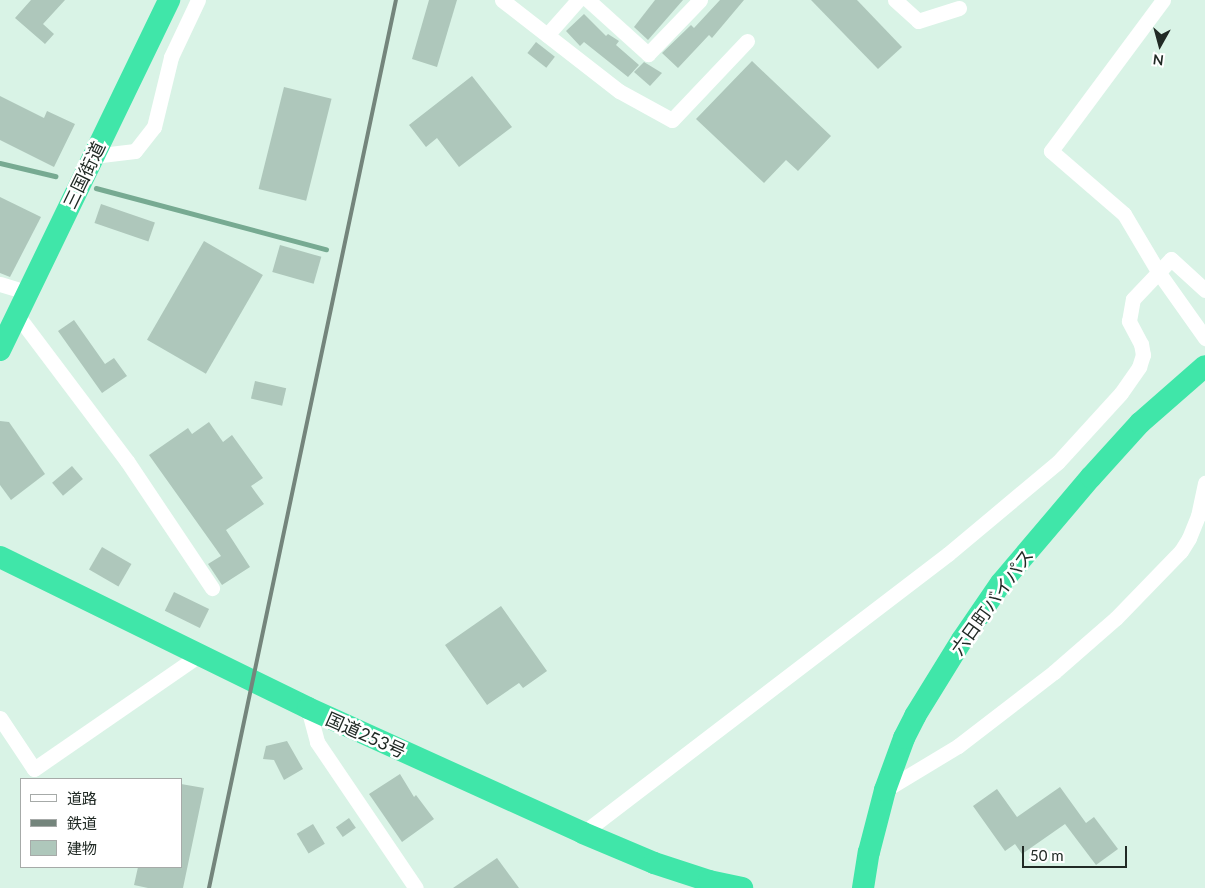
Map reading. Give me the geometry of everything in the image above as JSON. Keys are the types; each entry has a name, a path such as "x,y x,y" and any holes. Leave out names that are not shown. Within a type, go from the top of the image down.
{"highway":[{"name":"三国街道","path":"0,350 169,0"},
{"name":"六日町バイパス","path":"863,888 869,852 885,790 904,738 915,716 962,640 1001,583 1091,476 1140,422 1205,366"},
{"name":"国道253号","path":"0,557 308,708 583,833 654,863 742,888"}],"street":[{"path":"93,156 135,151 154,127 171,57 198,0"},
{"path":"502,0 619,92 672,120 747,42"},
{"path":"547,35 578,0"},
{"path":"588,0 648,54 700,0"},
{"path":"896,0 918,21 959,8"},
{"path":"1163,0 1052,151 1124,214 1159,273 1205,338"},
{"path":"583,833 948,554 1058,462 1121,393 1139,367 1143,355 1141,344 1129,321 1133,298 1171,259 1205,290"},
{"path":"0,284 27,292"},
{"path":"17,315 126,461 212,588"},
{"path":"885,790 958,746 1054,672 1116,618 1181,551 1189,538 1198,516 1205,483"},
{"path":"0,718 34,769 199,655"},
{"path":"308,708 317,742 416,888"}],"building":[{"path":"31,0 65,0 43,24 54,34 45,44 15,18"},
{"path":"429,0 457,0 437,67 412,59"},
{"path":"655,0 683,0 648,40 634,27"},
{"path":"720,0 744,0 712,38 709,35 678,68 662,53 691,25 694,28"},
{"path":"811,0 857,0 902,47 878,69"},
{"path":"584,14 606,36 608,34 619,41 616,45 639,65 628,77 584,42 580,46 566,31"},
{"path":"536,42 555,57 546,68 527,53"},
{"path":"752,61 831,136 798,171 786,160 764,183 696,119"},
{"path":"644,62 662,73 650,86 634,72"},
{"path":"472,76 512,127 459,167 437,138 426,147 409,125"},
{"path":"284,87 332,99 306,201 259,189"},
{"path":"0,96 44,118 47,111 75,124 54,167 0,140"},
{"path":"0,197 41,217 10,277 0,273"},
{"path":"101,204 155,223 148,241 94,223"},
{"path":"204,241 263,275 206,374 147,340"},
{"path":"280,245 321,257 314,284 272,272"},
{"path":"74,320 105,364 114,358 127,376 102,393 58,331"},
{"path":"255,381 286,388 282,406 251,399"},
{"path":"0,421 9,422 45,474 11,500 0,485"},
{"path":"209,422 223,442 232,435 263,478 251,486 264,504 226,530 250,567 222,585 208,564 221,556 149,455 188,428 192,434"},
{"path":"72,466 83,479 63,496 52,483"},
{"path":"102,547 131,564 118,587 89,570"},
{"path":"174,592 209,609 200,628 165,611"},
{"path":"501,606 547,671 523,688 519,683 487,705 445,645"},
{"path":"287,741 303,769 284,780 274,760 263,759 266,746"},
{"path":"400,774 414,797 416,795 434,819 402,842 369,794"},
{"path":"182,784 204,788 183,888 148,888 134,885 138,868 182,868"},
{"path":"1060,787 1086,823 1094,817 1118,849 1096,865 1065,824 1022,854 1015,844 1005,851 973,806 997,789 1017,817"},
{"path":"349,818 356,828 343,837 336,827"},
{"path":"313,824 325,844 309,854 297,834"},
{"path":"497,858 519,888 453,888"}],"waterway":[{"path":"0,163 55,176"},
{"path":"96,188 326,249"}],"railway":[{"path":"209,888 396,0"}]}
